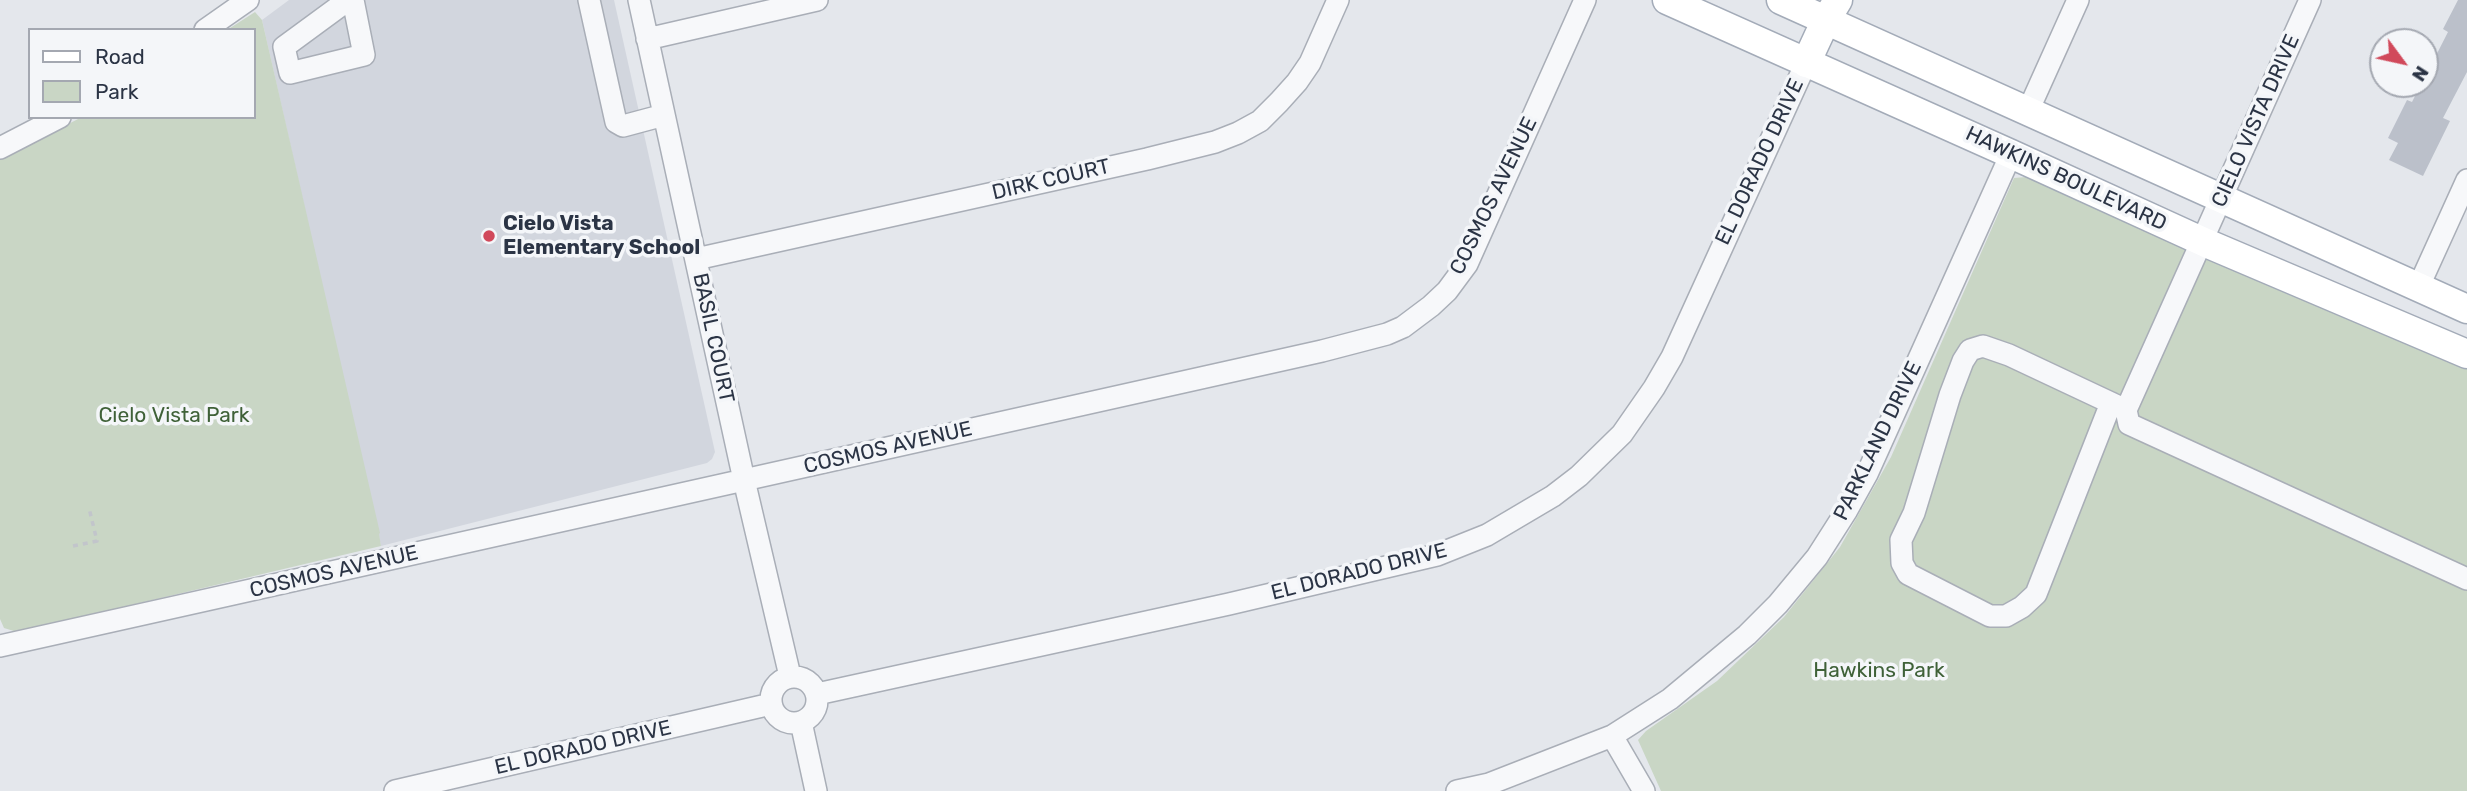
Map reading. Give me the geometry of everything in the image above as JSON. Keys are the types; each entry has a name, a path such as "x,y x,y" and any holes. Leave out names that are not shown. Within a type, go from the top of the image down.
{"main road":[{"name":"HAWKINS BOULEVARD","path":"1667,0 2201,241 2467,354"},
{"path":"1781,0 1831,7 2028,111 2467,309"},
{"name":"EL DORADO DRIVE","path":"1806,63 1831,7"}],"street":[{"path":"208,28 248,0"},
{"path":"589,0 616,122 623,126 664,115"},
{"name":"BASIL COURT","path":"639,0 744,480 790,676"},
{"path":"647,39 817,0"},
{"name":"DIRK COURT","path":"696,259 1147,159 1215,142 1238,133 1260,121 1297,82 1310,63 1338,0"},
{"name":"COSMOS AVENUE","path":"0,646 1322,351 1387,334 1403,327 1447,291 1467,264 1585,0"},
{"path":"2028,111 2078,0"},
{"name":"CIELO VISTA DRIVE","path":"2119,406 2009,355 1983,346 1970,350 1950,395 1914,513 1900,540 1902,563 1908,574 1990,615 2006,615 2022,607 2036,594 2119,406 2201,241 2310,0"},
{"name":"EL DORADO DRIVE","path":"817,694 1216,607 1437,555 1488,535 1553,496 1579,476 1622,434 1654,388 1672,357 1806,63"},
{"path":"0,149 56,119"},
{"name":"PARKLAND DRIVE","path":"1457,791 1489,784 1612,736 1670,699 1747,635 1785,596 1817,557 1867,474 2011,153"},
{"path":"2418,288 2467,180"},
{"path":"2119,406 2129,424 2141,431 2467,579"},
{"path":"790,676 807,680 814,686 817,694 815,712 801,722 782,720 771,704 775,686 790,676"},
{"name":"EL DORADO DRIVE","path":"395,791 771,704"},
{"path":"801,722 816,791"},
{"path":"1612,736 1644,791"}],"path":[{"path":"73,546 97,541 89,508"}],"shaded area":[{"name":"Cielo Vista Elementary School","path":"289,0 614,0 715,452 712,459 707,463 381,546 262,20"}],"green space":[{"name":"Cielo Vista Park","path":"255,12 262,20 381,546 17,632 4,628 0,619 0,159 78,119 256,119 256,28 230,28"},
{"name":"Hawkins Park","path":"2038,176 2467,369 2467,791 1661,791 1638,740 1646,731 1717,681 1784,617 1840,547 1891,457 2014,178"}],"building":[{"path":"2458,0 2467,0 2467,72 2443,118 2450,121 2423,176 2389,160 2398,143 2388,138 2407,100 2412,102 2414,98 2439,98 2439,50 2448,32 2443,29"}],"place":[{"name":"Cielo Vista Elementary School","path":"489,236"}]}
